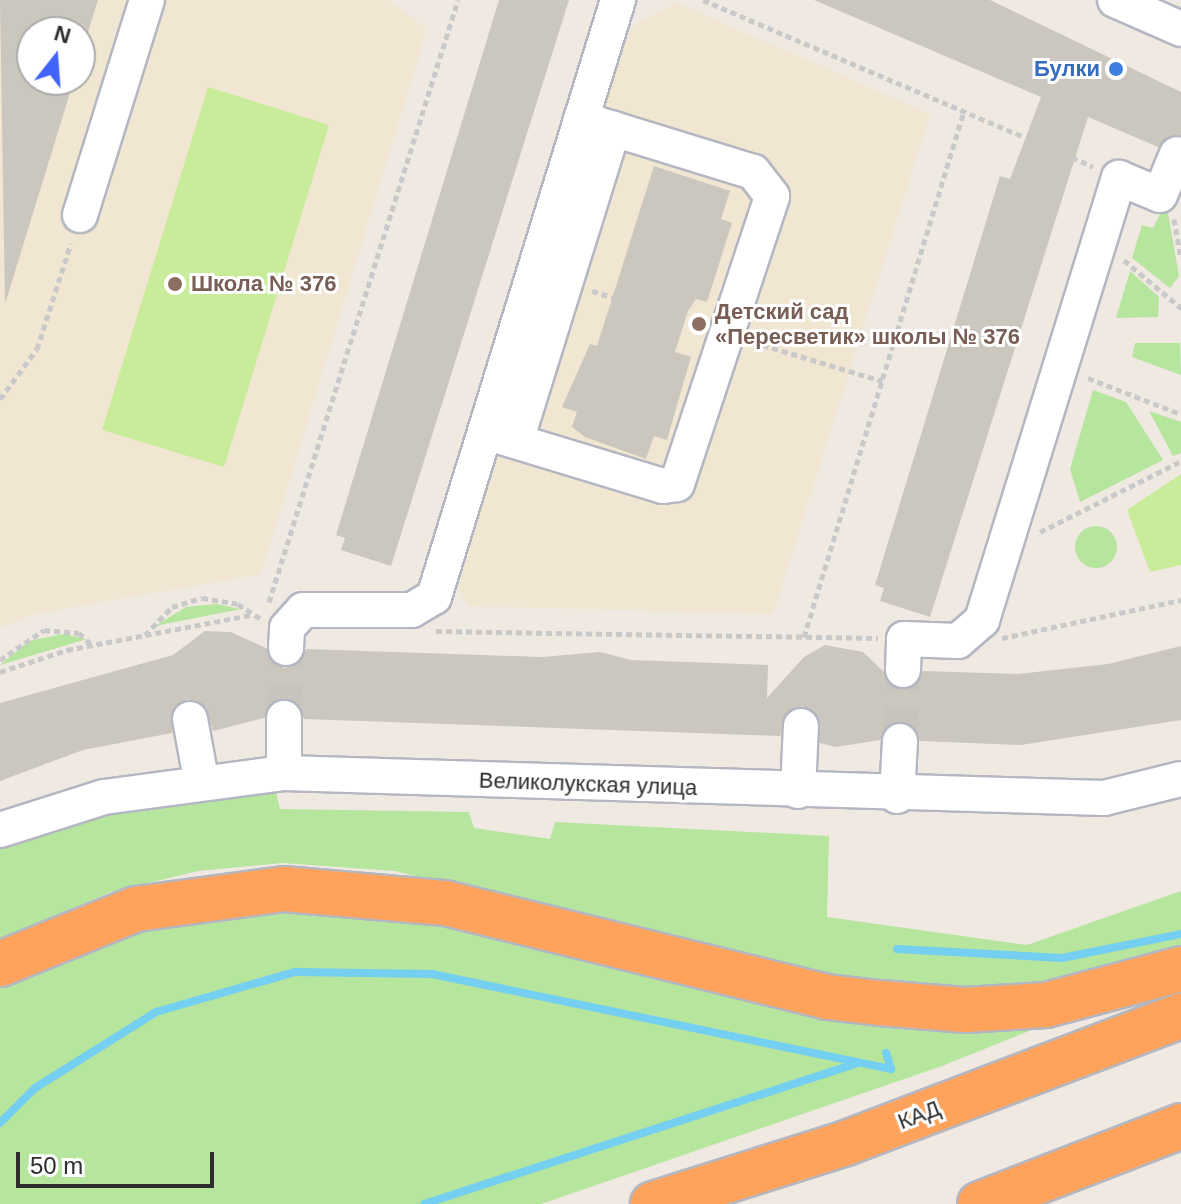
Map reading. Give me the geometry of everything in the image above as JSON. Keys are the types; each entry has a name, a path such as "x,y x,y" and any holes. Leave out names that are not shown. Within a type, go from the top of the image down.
{"highway":[{"path":"0,964 136,909 210,893 298,889 445,903 827,997 880,1003 965,1010 1046,1005 1181,969"},
{"name":"КАД","path":"653,1204 846,1143 1181,1016"},
{"path":"980,1204 1181,1126"}],"street":[{"path":"80,215 147,0"},
{"path":"286,648 287,628 303,610 412,610 429,603 500,436 597,124 618,0"},
{"path":"1115,0 1181,29"},
{"path":"500,436 663,486 677,484 772,196 766,181 597,124"},
{"path":"903,654 968,638 982,620 1119,178 1160,195 1177,154"},
{"path":"284,718 284,773"},
{"path":"190,719 201,779"},
{"path":"798,791 801,726"},
{"path":"897,796 900,741"},
{"name":"Великолукская улица","path":"0,830 104,797 201,779 284,773 897,796 1104,798 1181,779"}],"path":[{"path":"264,620 458,0"},
{"path":"703,0 1024,137"},
{"path":"804,637 964,111"},
{"path":"1173,214 1181,257"},
{"path":"0,399 37,349 80,215"},
{"path":"1100,240 1181,308"},
{"path":"729,334 882,381"},
{"path":"1060,370 1181,414"},
{"path":"1004,551 1181,461"},
{"path":"0,672 92,645 145,635 250,615 238,604 202,598 172,607 145,635"},
{"path":"968,638 1030,637 1181,600"},
{"path":"0,660 44,630 79,633 92,645"},
{"path":"428,631 804,637 903,654"}],"shaded area":[{"name":"Школа № 376","path":"0,0 388,0 427,29 261,574 34,614 0,628"},
{"name":"Детский сад «Пересветик» школы № 376","path":"677,3 930,114 773,614 468,606 457,586 622,31"}],"green space":[{"path":"208,87 329,125 224,467 102,430"},
{"path":"1166,202 1179,276 1170,288 1132,258 1142,225 1153,228"},
{"path":"1130,271 1159,297 1158,317 1116,318"},
{"path":"1135,343 1180,343 1181,375 1132,357"},
{"path":"1093,390 1126,402 1163,460 1080,502 1070,469"},
{"path":"1149,411 1181,422 1181,453 1173,456"},
{"path":"1181,474 1181,565 1150,572 1127,510"},
{"path":"1096,526 1111,532 1117,547 1111,562 1096,568 1081,562 1075,547 1081,532"},
{"path":"216,604 241,609 155,626 186,607"},
{"path":"63,634 87,639 0,665 29,641"},
{"path":"274,784 280,809 469,812 474,828 550,839 555,822 829,836 827,917 1027,945 1181,891 1181,962 1021,991 832,980 395,871 282,863 198,871 111,892 0,939 0,845 55,822"},
{"path":"277,898 1040,1021 1034,1029 942,1066 541,1204 0,1204 0,981 91,937"}],"building":[{"path":"0,0 98,0 93,16 16,16 16,96 69,96 5,304"},
{"path":"499,0 569,0 391,566 341,550 345,538 336,535"},
{"path":"814,0 990,0 1181,92 1181,135 1158,147 1088,117 930,617 880,601 884,588 875,585 1000,176 1010,179 1041,97"},
{"path":"654,166 730,191 721,219 732,223 707,302 696,299 688,311 675,352 691,357 667,440 654,436 646,459 585,437 572,427 577,412 562,407 590,344 597,346"},
{"path":"205,631 231,632 266,648 284,668 296,665 306,649 542,657 600,652 631,660 768,665 767,698 804,657 825,645 863,652 903,690 923,671 1018,674 1108,664 1181,646 1181,720 1021,745 920,741 900,721 880,740 836,747 820,743 819,718 803,706 785,715 780,736 304,719 295,701 283,698 264,718 213,731 206,707 187,699 172,712 172,733 83,750 0,781 0,703 173,655"}],"waterway":[{"path":"897,949 1062,958 1181,934"},
{"path":"0,1123 35,1088 156,1012 295,972 432,974 891,1069 886,1053"},
{"path":"424,1204 857,1063"}],"tunnel":[{"path":"284,718 286,648"},
{"path":"900,741 903,670"}],"place":[{"name":"Булки","path":"1116,69"},
{"name":"Школа № 376","path":"175,284"},
{"name":"Детский сад «Пересветик» школы № 376","path":"699,324"}]}
